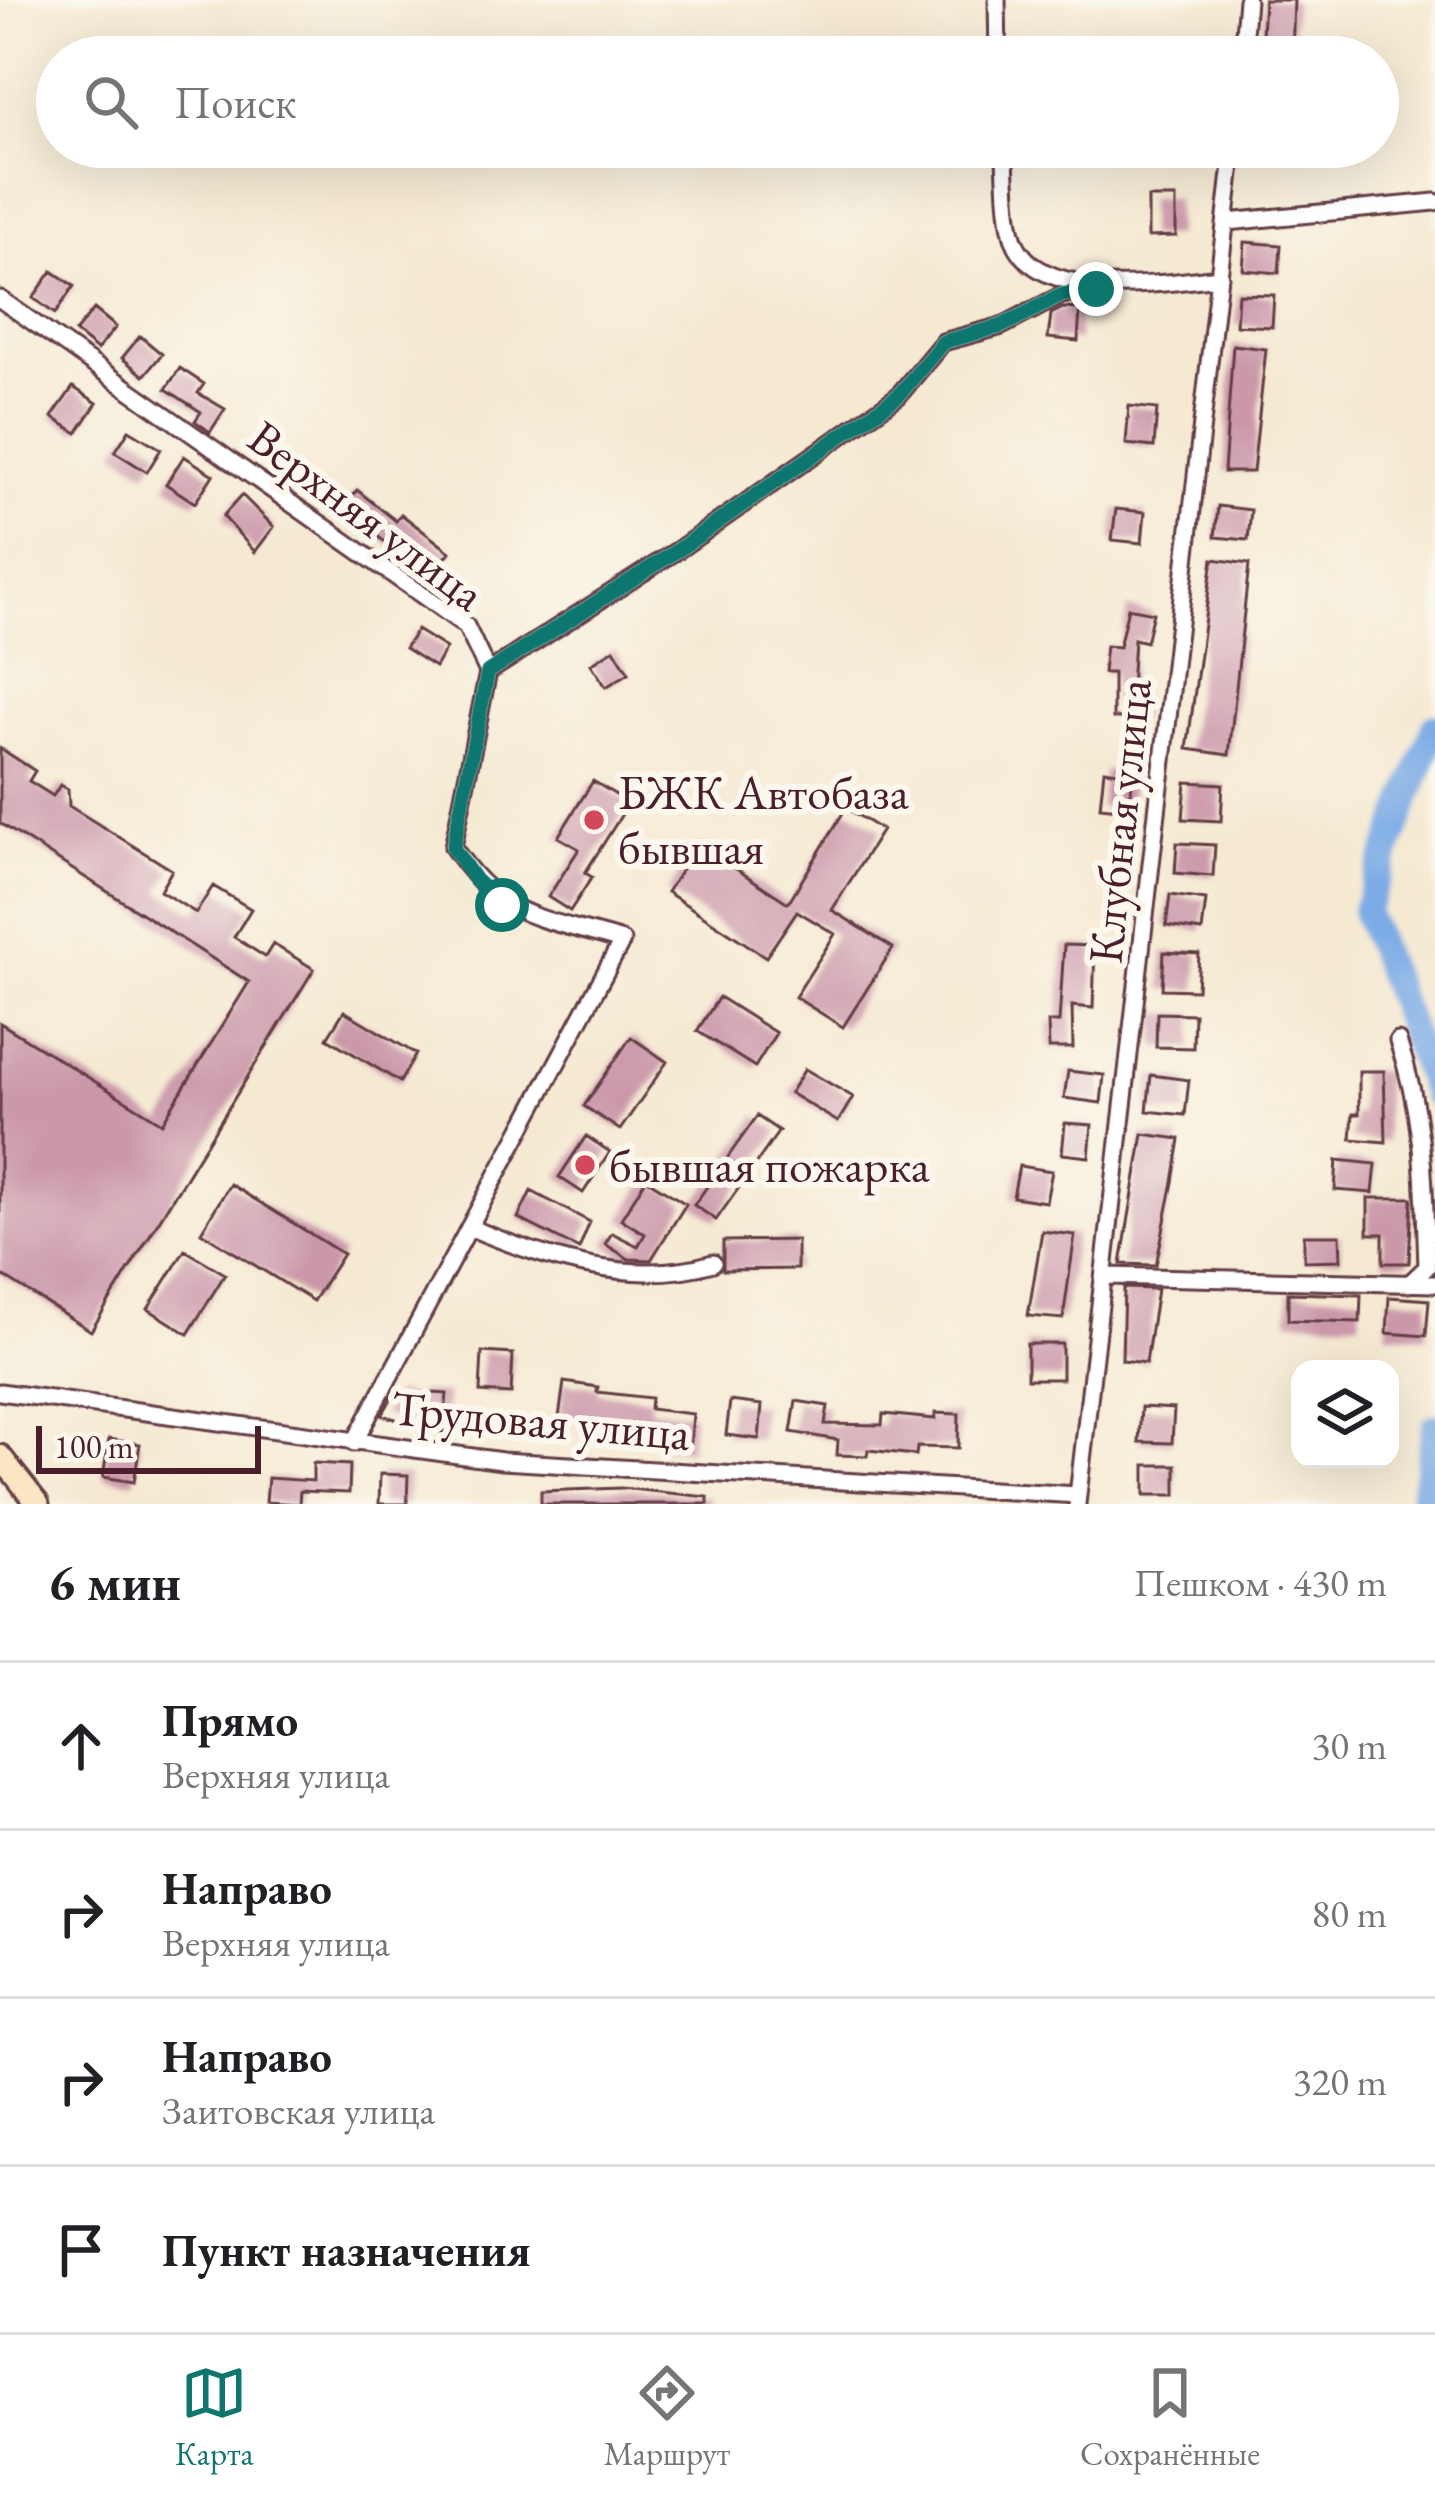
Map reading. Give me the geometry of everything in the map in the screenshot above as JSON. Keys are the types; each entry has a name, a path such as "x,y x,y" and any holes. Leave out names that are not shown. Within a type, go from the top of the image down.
{"main road":[{"path":"0,1456 38,1504"}],"street":[{"path":"997,0 998,36"},
{"path":"1244,36 1247,0"},
{"path":"1006,168 1014,238 1027,261 1096,289"},
{"name":"Клубная улица","path":"1077,1499 1232,168"},
{"path":"1226,222 1435,202"},
{"path":"488,672 678,550 898,396 943,342 1002,326 1062,295 1220,277"},
{"name":"Верхняя улица","path":"0,299 466,626 488,672 453,848 475,880 502,905 622,941 354,1443"},
{"path":"1397,1041 1419,1102 1425,1208 1426,1267 1409,1285"},
{"path":"469,1227 523,1250 588,1266 680,1273 713,1263"},
{"path":"1106,1276 1435,1284"},
{"name":"Трудовая улица","path":"0,1392 502,1461 1077,1499"}],"building":[{"path":"1264,0 1294,0 1293,36 1262,36"},
{"path":"1148,198 1176,198 1176,236 1148,237"},
{"path":"1245,242 1281,245 1279,273 1243,270"},
{"path":"52,271 74,286 55,314 33,298"},
{"path":"1238,294 1274,295 1272,327 1236,325"},
{"path":"1063,308 1080,309 1078,341 1048,338 1051,314"},
{"path":"94,309 116,327 97,350 75,332"},
{"path":"140,336 162,354 144,376 122,358"},
{"path":"1233,345 1266,349 1253,472 1224,472"},
{"path":"180,368 204,384 198,393 225,409 210,432 195,421 201,412 166,389"},
{"path":"73,387 97,403 77,433 52,417"},
{"path":"1129,406 1157,409 1154,447 1126,444"},
{"path":"129,430 161,449 147,472 115,452"},
{"path":"184,456 213,475 195,503 166,484"},
{"path":"357,490 396,521 401,514 450,552 435,571 406,557 341,510"},
{"path":"242,495 274,527 255,552 223,516"},
{"path":"1218,506 1251,510 1248,540 1215,537"},
{"path":"1116,509 1145,512 1142,543 1112,540"},
{"path":"1213,559 1249,564 1229,755 1187,749"},
{"path":"1128,608 1153,613 1146,642 1134,639 1131,688 1142,688 1142,718 1113,718 1113,673 1103,673 1106,646 1119,647"},
{"path":"417,630 446,648 435,667 405,648"},
{"path":"614,649 629,673 606,687 591,664"},
{"path":"0,748 35,771 29,781 53,796 60,785 68,789 69,806 172,870 160,891 196,913 213,886 251,909 234,937 265,957 273,944 314,969 91,1331 0,1274 0,1023 162,1123 249,982 0,823"},
{"path":"1104,770 1133,774 1129,810 1100,807"},
{"name":"БЖК Автобаза бывшая","path":"593,781 629,803 585,873 592,877 570,911 548,897 579,849 558,837"},
{"path":"1186,782 1223,784 1221,821 1183,819"},
{"path":"846,808 882,830 832,910 893,948 843,1027 795,997 835,934 797,911 766,957 667,892 698,844 788,903"},
{"path":"1177,843 1215,845 1213,876 1175,873"},
{"path":"1170,895 1206,900 1202,931 1166,926"},
{"path":"1064,945 1095,946 1093,1008 1072,1006 1073,1048 1049,1048 1048,1022 1059,1022"},
{"path":"1164,952 1199,954 1197,990 1162,989"},
{"path":"719,997 776,1033 755,1067 697,1031"},
{"path":"344,1011 416,1054 400,1082 327,1038"},
{"path":"1157,1013 1194,1014 1193,1048 1156,1047"},
{"path":"631,1037 667,1062 620,1130 584,1106"},
{"path":"805,1069 853,1097 838,1122 790,1093"},
{"path":"1068,1071 1104,1075 1101,1103 1064,1098"},
{"path":"1359,1071 1384,1071 1386,1142 1351,1139 1353,1114 1359,1114"},
{"path":"1151,1075 1189,1080 1185,1115 1147,1111"},
{"path":"757,1116 779,1131 716,1220 694,1205"},
{"path":"1065,1123 1092,1125 1089,1157 1062,1154"},
{"path":"1143,1134 1180,1139 1173,1182 1156,1265 1121,1264"},
{"name":"бывшая пожарка","path":"586,1136 610,1152 583,1193 559,1177"},
{"path":"1337,1160 1376,1164 1373,1193 1335,1190"},
{"path":"1019,1166 1052,1171 1046,1202 1013,1197"},
{"path":"646,1179 686,1204 651,1260 629,1259 605,1244 612,1233 638,1246 645,1234 621,1219"},
{"path":"230,1184 343,1254 313,1301 201,1232"},
{"path":"531,1191 590,1222 579,1249 518,1218"},
{"path":"1368,1198 1412,1198 1409,1263 1383,1263 1383,1234 1368,1234"},
{"path":"1042,1231 1075,1235 1063,1319 1028,1316"},
{"path":"1304,1235 1340,1235 1341,1260 1304,1261"},
{"path":"797,1240 797,1269 723,1270 723,1241"},
{"path":"185,1250 225,1274 188,1334 148,1309"},
{"path":"1124,1288 1157,1289 1146,1363 1122,1360"},
{"path":"1288,1293 1361,1295 1360,1322 1288,1320"},
{"path":"1389,1297 1429,1300 1426,1336 1387,1333"},
{"path":"1027,1344 1062,1344 1062,1379 1027,1379"},
{"path":"482,1352 513,1354 511,1394 480,1392"},
{"path":"564,1382 598,1387 597,1392 651,1398 650,1409 693,1414 690,1450 658,1447 659,1433 559,1418"},
{"path":"395,1392 418,1399 419,1392 447,1394 443,1432 416,1429 416,1425 382,1415"},
{"path":"730,1401 762,1405 759,1439 726,1435"},
{"path":"796,1401 828,1406 825,1424 882,1425 883,1414 935,1419 935,1413 959,1414 958,1448 917,1447 916,1455 868,1450 867,1456 837,1455 838,1440 791,1432"},
{"path":"1141,1407 1174,1409 1172,1443 1139,1442"},
{"path":"109,1439 140,1444 134,1482 103,1477"},
{"path":"313,1463 350,1465 349,1493 300,1491 299,1504 266,1502 268,1478 313,1481"},
{"path":"1145,1465 1176,1465 1176,1495 1145,1495"},
{"path":"380,1474 408,1475 407,1504 379,1504"},
{"path":"621,1488 708,1497 708,1504 541,1504 541,1491"}],"waterway":[{"path":"1435,727 1365,912 1435,1094"},
{"path":"1422,1504 1435,1427"}],"place":[{"name":"БЖК Автобаза бывшая","path":"594,820"},
{"name":"бывшая пожарка","path":"585,1165"}],"route":[{"path":"502,905 475,880 453,848 488,672 678,550 898,396 943,342 1002,326 1062,295 1096,289"}]}
